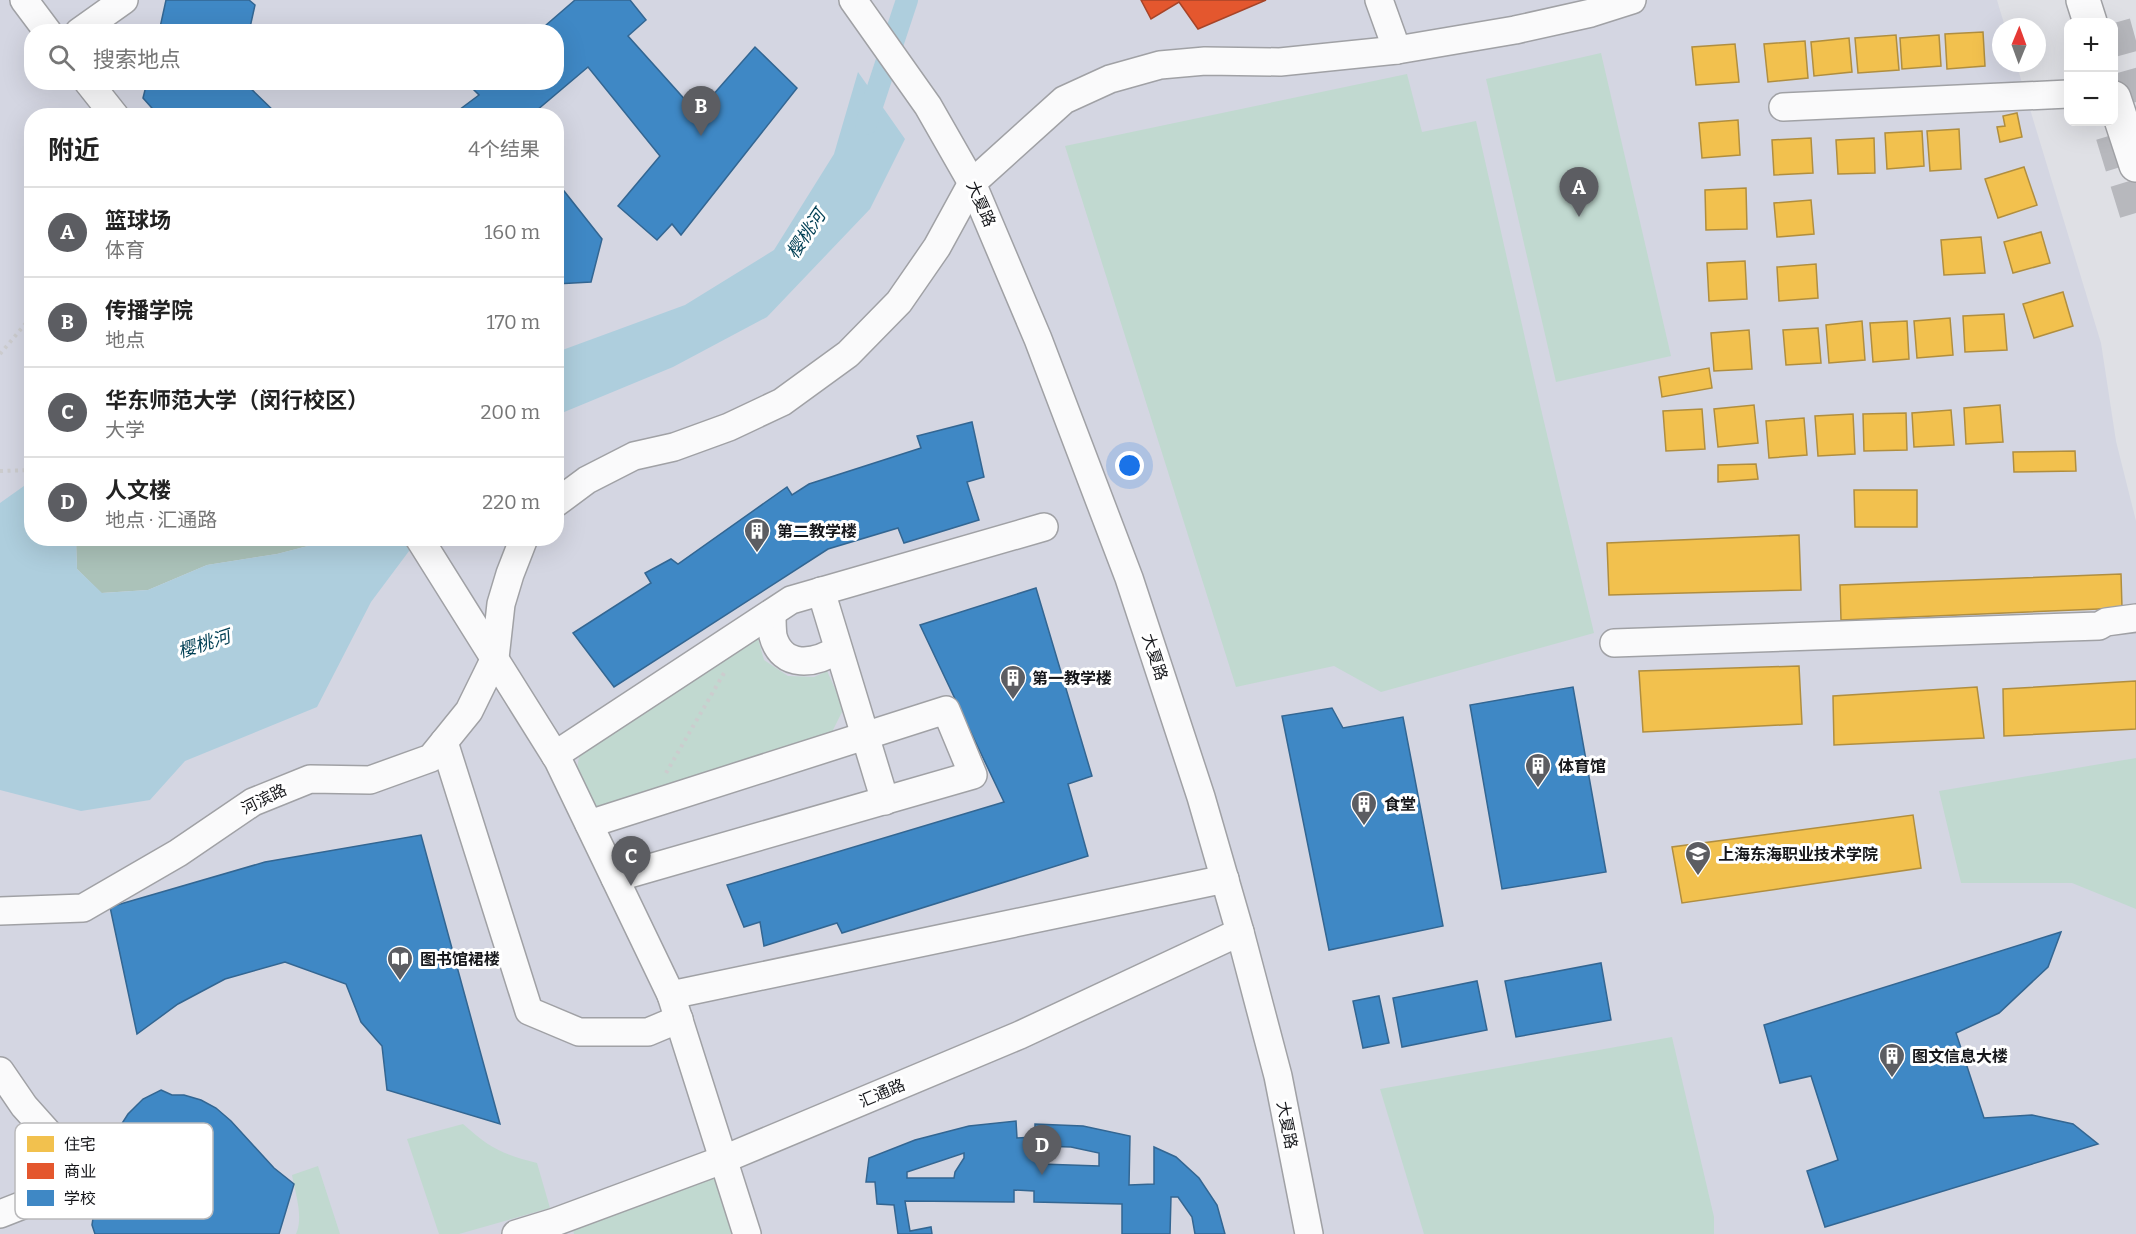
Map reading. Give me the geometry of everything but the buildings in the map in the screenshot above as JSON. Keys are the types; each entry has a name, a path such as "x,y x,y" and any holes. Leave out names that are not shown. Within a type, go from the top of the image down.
{"main road":[{"path":"2083,0 2089,18"},
{"path":"2118,111 2136,165"}],"street":[{"path":"24,0 42,24"},
{"path":"90,24 124,0"},
{"path":"1379,0 1397,50"},
{"path":"564,497 587,480 634,456 685,443 729,427 782,402 848,354 899,302 937,247 972,183 1064,100 1110,79 1160,65 1194,62 1280,62 1397,50 1515,30 1591,13 1632,0"},
{"name":"大夏路","path":"854,2 928,106 972,183 1038,339 1129,578 1201,797 1240,932 1278,1076 1309,1234"},
{"path":"94,90 109,108"},
{"path":"1783,107 2064,94"},
{"path":"555,755 791,600 1044,527"},
{"path":"424,546 555,755 615,878 675,1007 747,1234"},
{"name":"河滨路","path":"0,911 83,908 178,853 253,802 310,779 370,780 431,758 469,711 495,658 501,604 521,546"},
{"path":"821,591 885,801"},
{"path":"772,613 773,636 780,652 800,662 824,658 838,649"},
{"path":"1614,643 2099,626 2106,622 2136,618"},
{"path":"589,824 946,710 973,775 615,878"},
{"path":"444,742 529,1011 579,1032 648,1032 675,1007 1225,879"},
{"name":"汇通路","path":"516,1234 556,1228 722,1160 1020,1035 1240,932"},
{"path":"0,1071 24,1106 39,1123"},
{"path":"0,1214 15,1208"}],"path":[{"path":"0,354 24,326"},
{"path":"0,471 24,470"},
{"path":"648,805 729,666"}],"shaded area":[{"path":"0,0 1997,0 2002,18 1992,18 1992,72 2019,72 2101,343 2116,441 2136,521 2136,1234 0,1234"}],"green space":[{"path":"1601,53 1671,356 1556,382 1486,79"},
{"path":"1407,74 1422,132 1476,121 1594,633 1381,692 1334,666 1236,687 1065,146"},
{"path":"76,546 308,546 277,554 207,565 148,590 101,593 77,569"},
{"path":"757,635 764,660 788,676 814,677 827,671 844,708 831,734 599,811 577,769 580,751"},
{"path":"2136,758 2136,909 2072,883 1961,883 1939,791"},
{"path":"1672,1037 1714,1217 1714,1234 1424,1234 1380,1089"},
{"path":"463,1124 497,1149 537,1163 550,1208 459,1234 439,1234 407,1139"},
{"path":"318,1166 340,1234 296,1234 299,1213 292,1175"},
{"path":"716,1176 734,1234 574,1234 573,1230"}],"water":[{"path":"858,72 905,139 870,209 767,317 673,367 564,412 564,349 685,305 774,250 834,154"},
{"path":"24,486 24,546 76,546 77,569 102,593 148,590 207,565 277,554 308,546 413,546 371,602 317,707 185,761 150,800 81,811 0,790 0,503"}],"waterway":[{"name":"樱桃河","path":"866,124 907,0"}],"tunnel":[{"path":"2118,37 2136,102"},
{"path":"2112,135 2136,213"}],"place":[{"name":"传播学院","path":"701,136"},
{"name":"篮球场","path":"1579,217"},
{"name":"第二教学楼","path":"757,554"},
{"name":"第一教学楼","path":"1013,701"},
{"name":"体育馆","path":"1538,789"},
{"name":"食堂","path":"1364,827"},
{"name":"上海东海职业技术学院","path":"1698,877"},
{"name":"华东师范大学（闵行校区）","path":"631,886"},
{"name":"图书馆裙楼","path":"400,982"},
{"name":"图文信息大楼","path":"1892,1079"},
{"name":"人文楼","path":"1042,1175"}]}
